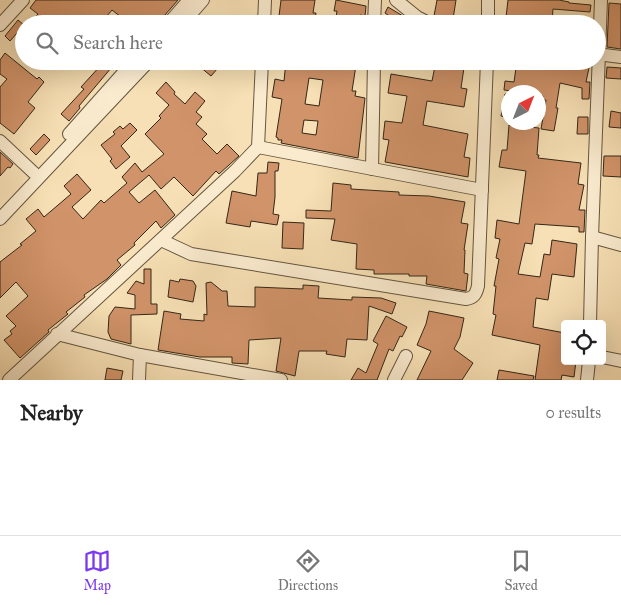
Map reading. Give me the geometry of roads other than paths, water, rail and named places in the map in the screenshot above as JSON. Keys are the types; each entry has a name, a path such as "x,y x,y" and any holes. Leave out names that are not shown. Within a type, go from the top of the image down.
{"street":[{"path":"0,25 23,0"},
{"path":"176,15 189,0"},
{"path":"190,15 203,0"},
{"path":"264,15 265,0"},
{"path":"374,15 375,0"},
{"path":"396,0 415,15"},
{"path":"488,0 488,15"},
{"path":"600,15 601,0"},
{"path":"606,55 621,57"},
{"path":"0,219 123,81 129,70"},
{"path":"0,208 123,81 137,70"},
{"path":"9,380 244,163 258,147 262,70"},
{"path":"372,169 374,70"},
{"path":"161,240 191,254 466,300 472,298 478,286 487,70"},
{"path":"590,320 597,70"},
{"path":"0,141 34,172"},
{"path":"258,147 482,190"},
{"path":"592,237 621,245"},
{"path":"57,334 140,355 253,377 281,380"},
{"path":"140,355 140,380"},
{"path":"394,380 406,356"},
{"path":"606,358 621,361"},
{"path":"587,380 589,365"}]}
